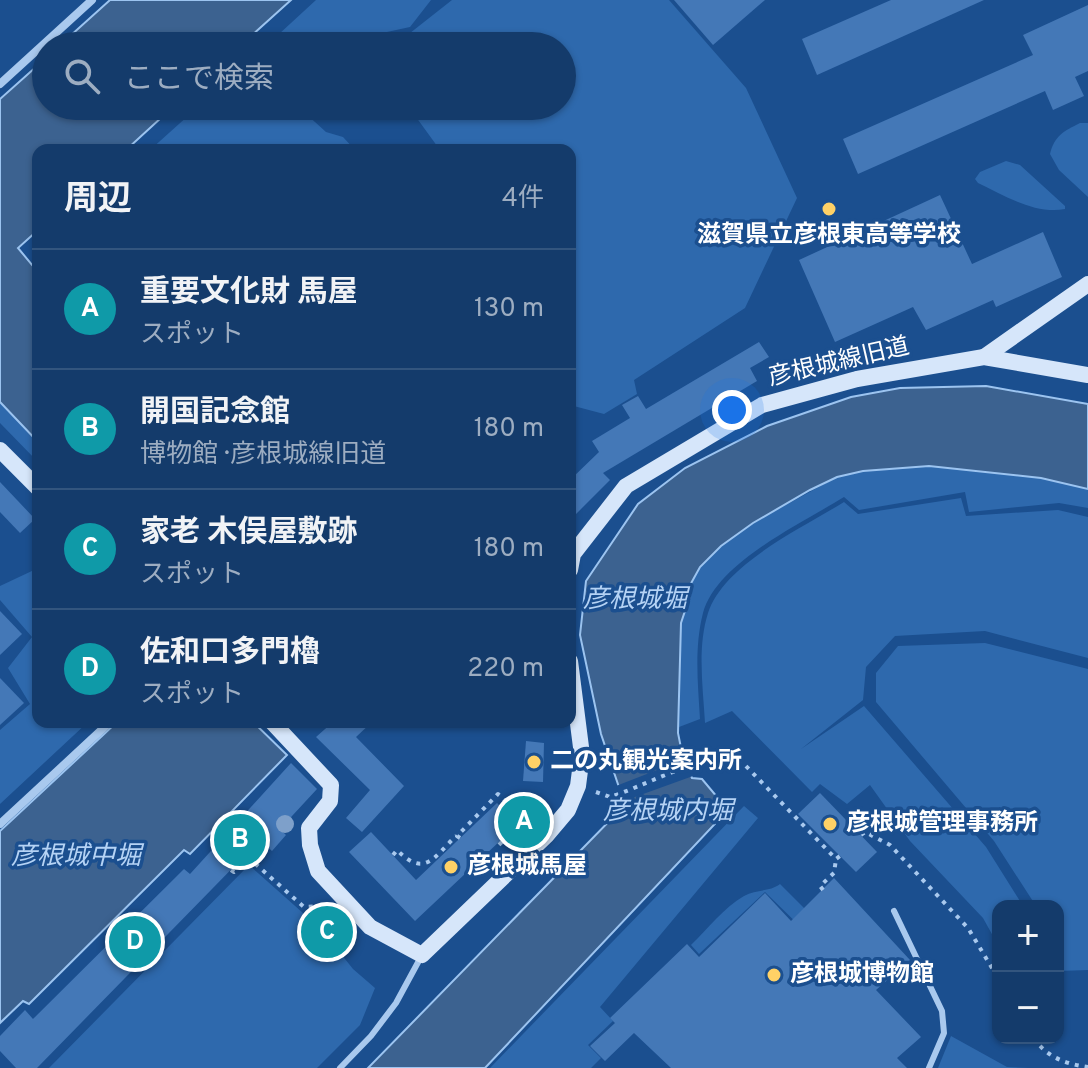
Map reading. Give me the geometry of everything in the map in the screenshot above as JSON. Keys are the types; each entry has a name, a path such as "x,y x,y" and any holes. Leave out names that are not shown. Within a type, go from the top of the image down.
{"street":[{"path":"57,32 92,0"},
{"path":"0,83 32,54"},
{"path":"984,357 1088,284"},
{"name":"彦根城線旧道","path":"576,550 626,486 762,405 857,379 984,357 1088,375"},
{"path":"0,450 32,482"},
{"path":"278,728 331,785 330,801 309,828 310,845 318,871 370,927 422,955 568,810 582,768 576,704"},
{"path":"0,824 104,728"}],"lane":[{"path":"527,805 553,828"},
{"path":"894,911 942,1011 944,1033 929,1068"},
{"path":"340,1068 371,1036 396,1003 422,955"}],"path":[{"path":"592,791 610,797 720,758 742,762 838,857 834,873 820,886 823,890"},
{"path":"393,855 397,850 409,862 427,864 477,819 498,794 520,814"},
{"path":"861,835 865,832 890,845 968,928 994,972"},
{"path":"499,842 506,849"},
{"path":"263,843 232,871 251,860 304,907 322,906"},
{"path":"1038,1044 1043,1052 1071,1065 1088,1067"}],"shaded area":[{"path":"316,0 431,0 410,27 387,32 281,32"},
{"path":"452,0 669,0 746,88 797,198 745,308 634,380 637,394 604,414 576,407 576,144 436,144 418,120 576,120 576,32 411,32"},
{"path":"183,120 313,120 326,132 343,137 349,144 157,144"},
{"path":"1080,123 1088,123 1088,197 1059,170 1050,154 1060,135"},
{"path":"1006,161 1020,165 1065,209 1031,207 975,179 980,172"},
{"path":"0,402 32,436 32,456 0,423"},
{"path":"929,466 1029,477 1088,489 1088,508 1059,503 969,512 965,492 859,510 844,497 742,561 711,594 703,613 698,639 700,719 679,727 681,623 690,597 689,587 700,567 721,546 753,523 837,477 863,471"},
{"path":"961,498 966,516 1058,510 1088,517 1088,658 985,631 895,636 866,667 863,700 801,749 864,706 986,847 1019,900 992,900 992,934 983,918 910,841 870,785 847,804 820,784 812,792 732,711 705,723 702,654 708,613 717,595 747,563 766,549 844,502 858,514"},
{"path":"32,571 32,637 0,600 0,586"},
{"path":"32,637 32,728 82,728 0,804 0,730 30,704 8,668"},
{"path":"985,643 1088,669 1088,970 1064,971 1064,900 1032,900 994,841 876,702 876,673 898,646"},
{"path":"744,806 758,818 600,1007 613,1021 588,1045 601,1058 591,1068 490,1068"},
{"path":"249,865 321,929 353,969 375,988 360,1025 317,1068 49,1068"},
{"path":"780,884 822,926 810,936 765,892 699,954 691,945 737,901"},
{"path":"951,1036 1007,1067 1029,1068 938,1068"}],"water":[{"path":"110,0 291,0 256,32 75,32"},
{"path":"32,70 32,120 159,120 133,144 32,144 32,235 18,248 32,265 32,436 0,402 0,99"},
{"name":"彦根城堀","path":"986,386 1088,404 1088,489 1041,478 929,466 863,471 837,477 810,490 753,523 721,546 700,567 689,587 690,596 681,623 678,733 683,758 692,778 702,779 728,810 485,1068 368,1068 625,805 601,734 580,635 586,581 638,504 685,468 767,426 851,397 900,388"},
{"name":"彦根城中堀","path":"111,728 259,728 287,755 190,854 184,850 29,1004 23,1001 0,1023 0,831"}],"pier":[{"path":"688,758 695,774 701,776 693,776 621,802 616,786"}],"building":[{"path":"674,0 765,0 713,45"},
{"path":"891,0 984,0 817,75 802,39"},
{"path":"1088,5 1088,71 1075,77 1084,96 1053,110 1045,91 858,174 843,139 1033,55 1023,35"},
{"path":"940,195 972,264 1043,232 1062,277 996,307 993,300 926,330 913,307 835,342 799,260"},
{"path":"759,342 769,357 750,368 757,381 603,473 610,480 576,514 576,474 599,452 592,441 630,418 622,405 638,396 646,409"},
{"path":"0,482 32,516 32,522 20,533 0,512"},
{"path":"0,611 22,634 0,655"},
{"path":"0,678 24,703 0,725"},
{"path":"326,728 366,728 356,737 404,786 362,832 346,818 370,790 316,737"},
{"name":"二の丸観光案内所","path":"526,741 544,743 543,782 523,781"},
{"path":"291,763 317,789 280,829 286,835 272,851 260,840 37,1068 16,1068 0,1051 0,1036 25,1010 33,1019 184,869 190,874"},
{"name":"彦根城管理事務所","path":"820,793 877,852 856,872 798,814"},
{"name":"彦根城馬屋","path":"497,803 518,824 415,921 349,852 371,832 416,880"},
{"name":"彦根城博物館","path":"834,878 910,960 876,990 921,1037 897,1058 907,1068 671,1068 634,1033 605,1061 590,1046 615,1023 610,1018 687,944 699,957 765,893 791,921"}],"place":[{"name":"滋賀県立彦根東高等学校","path":"829,209"},
{"name":"二の丸観光案内所","path":"534,762"},
{"name":"重要文化財 馬屋","path":"524,822"},
{"name":"彦根城管理事務所","path":"830,824"},
{"name":"開国記念館","path":"240,840"},
{"name":"彦根城馬屋","path":"451,867"},
{"name":"家老 木俣屋敷跡","path":"327,932"},
{"name":"佐和口多門櫓","path":"135,942"},
{"name":"彦根城博物館","path":"774,975"}],"water label":[{"name":"彦根城内堀","path":"668,812"}]}
